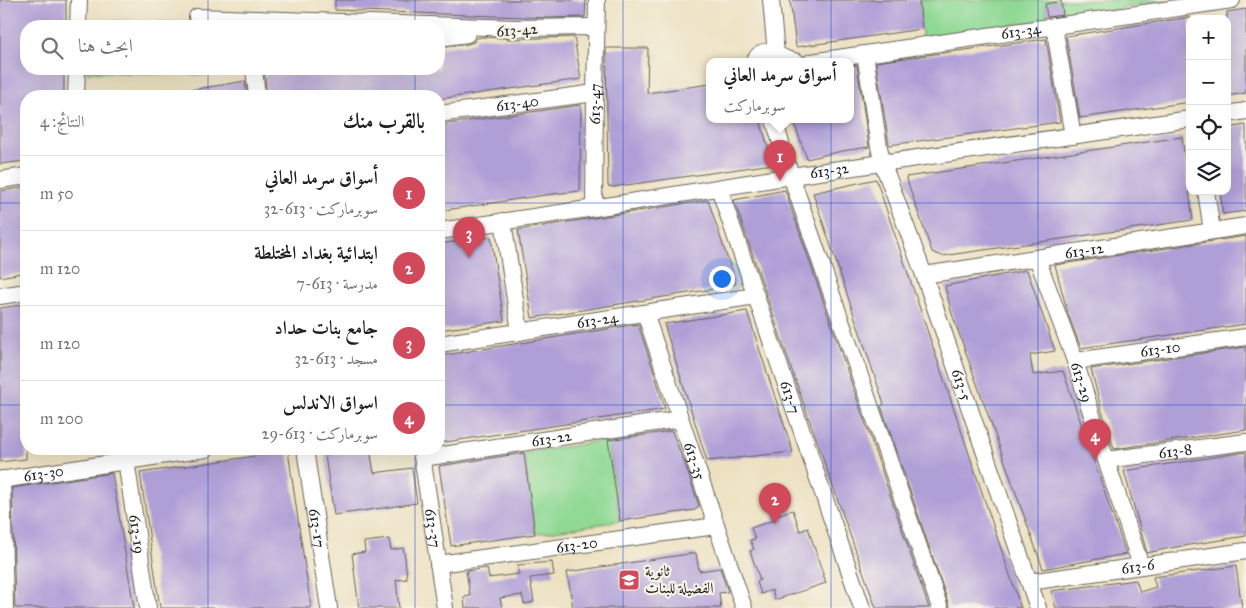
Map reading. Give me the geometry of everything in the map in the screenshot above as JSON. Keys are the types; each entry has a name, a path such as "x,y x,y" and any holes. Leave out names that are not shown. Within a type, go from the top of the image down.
{"street":[{"path":"78,20 79,0"},
{"name":"613-47","path":"594,208 594,93 597,0"},
{"path":"772,0 776,54"},
{"name":"613-34","path":"838,58 1232,0"},
{"path":"197,18 261,20"},
{"path":"445,26 517,28"},
{"path":"1054,26 1073,136"},
{"name":"613-42","path":"445,37 517,28 596,27"},
{"path":"756,58 763,52 770,51 784,58"},
{"name":"613-5","path":"865,54 879,147 884,164 1038,608"},
{"path":"76,90 77,75"},
{"path":"255,75 256,90"},
{"name":"613-40","path":"445,113 594,93"},
{"path":"1231,113 1246,111"},
{"name":"613-32","path":"445,230 791,176 1186,120"},
{"path":"775,123 791,176 940,608"},
{"path":"0,180 20,177"},
{"name":"613-7","path":"719,188 858,607"},
{"path":"1207,195 1212,231"},
{"path":"503,221 520,332"},
{"name":"613-12","path":"924,275 1246,226"},
{"name":"613-29","path":"1037,258 1075,361 1141,566"},
{"path":"0,296 20,293"},
{"name":"613-24","path":"445,343 756,296"},
{"name":"613-35","path":"645,313 744,608"},
{"name":"613-10","path":"1075,361 1246,337"},
{"name":"613-22","path":"445,450 680,419"},
{"name":"613-8","path":"1106,460 1246,442"},
{"name":"613-30","path":"1,480 162,455"},
{"name":"613-17","path":"306,455 329,608"},
{"name":"613-37","path":"422,455 445,608"},
{"name":"613-19","path":"126,460 148,608"},
{"path":"1,480 5,608"},
{"name":"613-20","path":"438,564 716,526"},
{"name":"613-6","path":"1029,582 1246,551"}],"green space":[{"path":"919,0 1171,0 1063,18 1061,2 1045,4 1047,20 922,38"},
{"path":"608,440 620,521 535,534 524,453"}],"building":[{"path":"0,0 66,0 66,20 20,20 20,75 64,75 64,90 20,90 20,162 0,164"},
{"path":"335,0 586,0 585,17 549,18 335,10"},
{"path":"790,0 919,0 922,29 796,47"},
{"path":"1061,1 1063,15 1047,17 1045,4"},
{"path":"1246,9 1246,93 1231,95 1231,15 1227,15 1227,12"},
{"path":"1186,18 1186,103 1080,118 1066,36"},
{"path":"574,37 581,79 445,98 445,90 266,90 265,75 445,75 445,47 468,44 474,42 476,38"},
{"path":"1046,39 1060,122 889,145 876,62"},
{"path":"606,48 648,48 647,93 706,85 706,123 761,123 773,164 613,187 608,186"},
{"path":"854,65 857,65 869,147 807,159 794,123 854,123"},
{"path":"245,81 246,90 191,90"},
{"path":"581,105 580,191 445,210 445,124"},
{"path":"1246,125 1246,211 1223,214 1221,195 1231,195 1231,127"},
{"path":"1182,137 1186,167 1186,195 1190,195 1193,220 942,256 932,252 906,177"},
{"path":"876,179 1021,608 950,608 881,406 884,404 813,193"},
{"path":"20,188 20,273 0,277 0,191"},
{"path":"785,190 929,608 876,608 797,385 734,200"},
{"path":"708,200 736,284 532,318 518,230"},
{"path":"1246,236 1246,324 1081,348 1068,314 1055,265"},
{"path":"491,237 504,321 445,329 445,243"},
{"path":"1027,270 1055,351 1030,355 1033,375 1063,371 1126,554 1043,569 951,311 945,286"},
{"path":"20,305 20,455 26,455 26,459 0,462 0,308"},
{"path":"747,311 793,452 707,461 664,324"},
{"path":"638,324 665,409 445,442 445,355"},
{"path":"1246,347 1246,430 1114,449 1091,369"},
{"path":"672,431 699,506 695,510 620,521 608,440"},
{"path":"1246,452 1246,536 1147,553 1124,471"},
{"path":"524,453 535,534 451,546 439,466"},
{"path":"261,455 289,455 311,608 160,608 140,473"},
{"path":"325,455 371,455 374,473 412,468 417,503 334,515"},
{"path":"112,473 134,608 15,608 12,488"},
{"path":"793,510 800,531 808,528 826,583 775,600 772,590 761,594 757,582 760,580 750,551 754,549 750,540 755,539 751,528 774,520 773,516"},
{"path":"389,539 391,550 403,548 405,558 407,579 396,580 399,608 359,608 352,554 365,552 364,542"},
{"path":"696,553 699,571 720,568 728,592 719,593 721,608 573,608 567,572"},
{"path":"552,562 554,575 530,578 534,602 524,604 522,595 500,598 502,608 465,608 464,597 470,596 466,571 487,568 489,578 519,574 517,565"},
{"path":"1236,566 1242,608 1056,608 1051,591 1136,580 1140,592 1156,587 1153,577"}],"place":[{"name":"أسواق سرمد العاني","path":"780,181"},
{"name":"جامع بنات حداد","path":"469,258"},
{"name":"اسواق الاندلس","path":"1095,460"},
{"name":"ابتدائية بغداد المختلطة","path":"775,524"},
{"name":"ثانوية الفضيلة للبنات","path":"629,580"}]}
